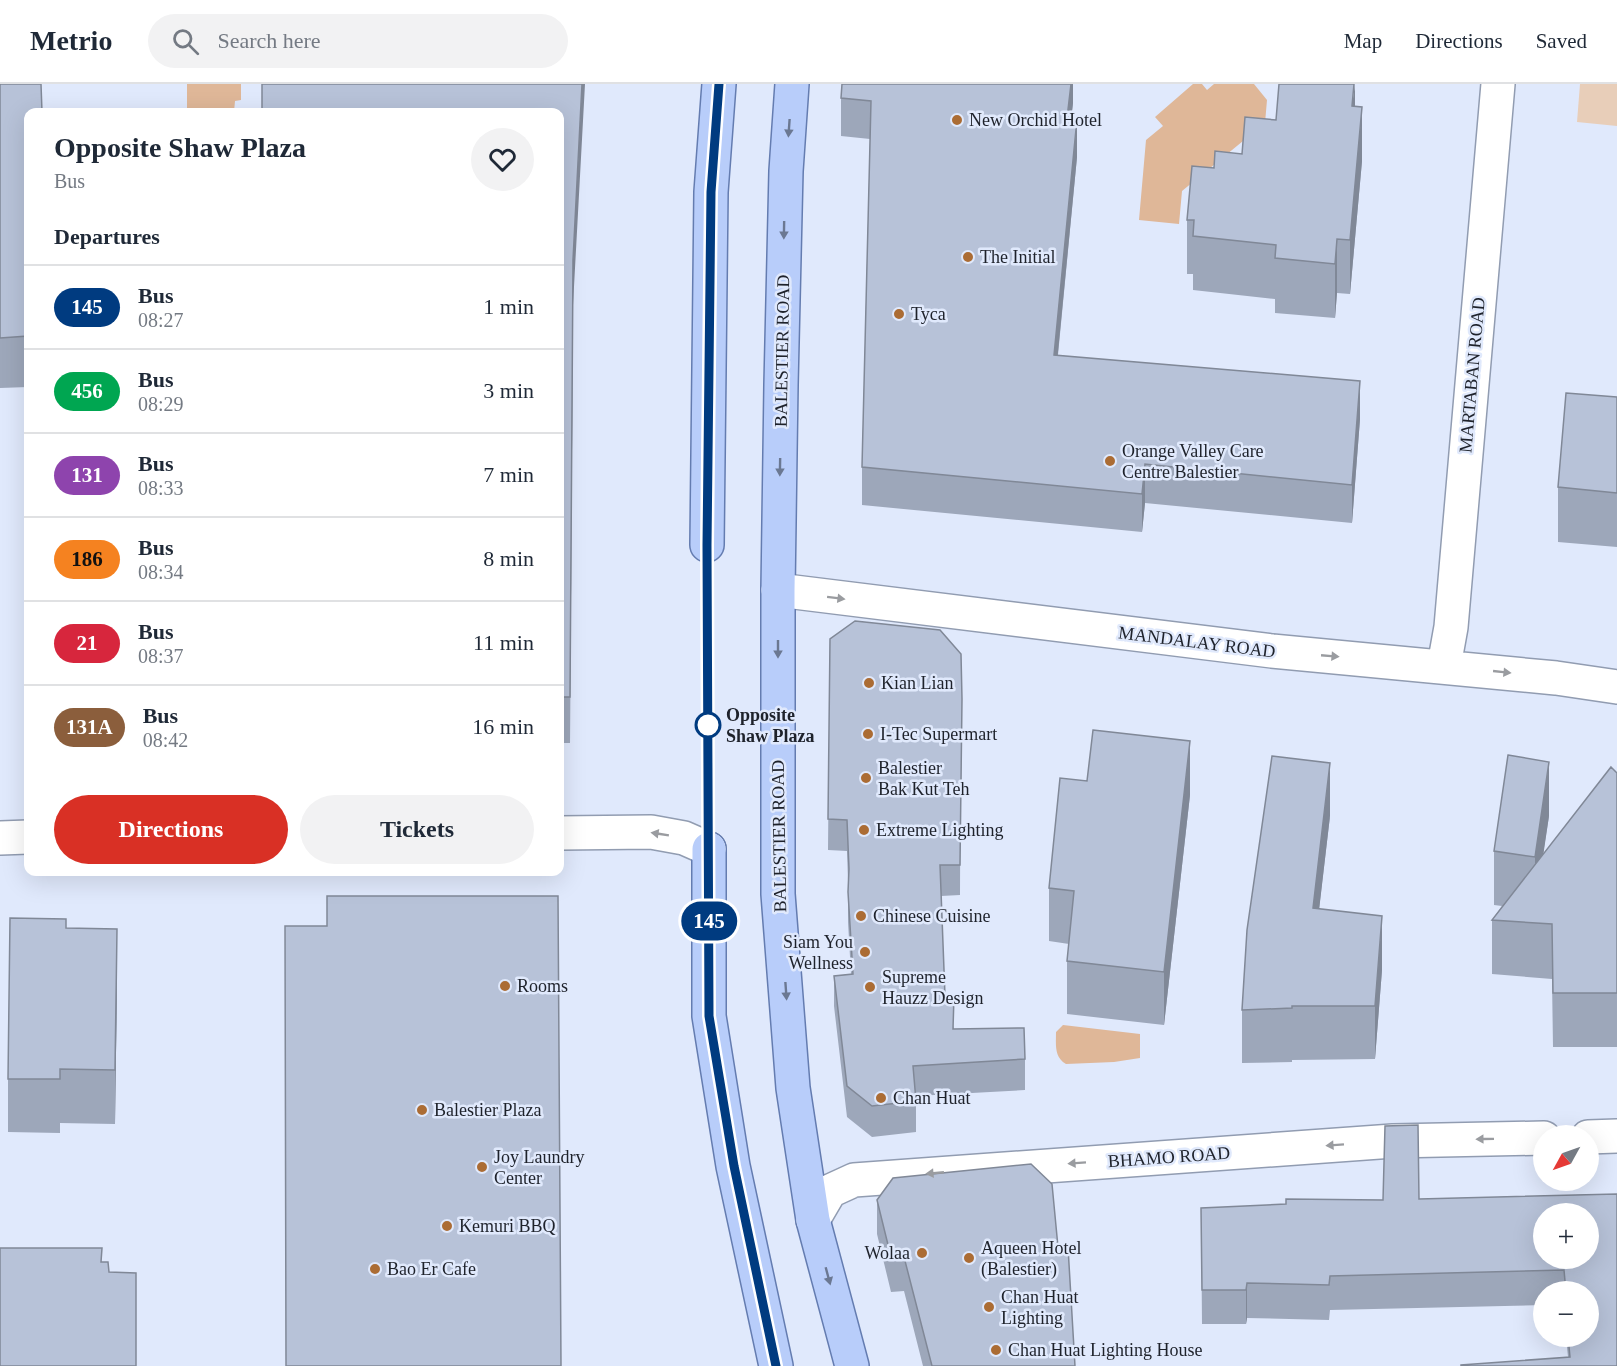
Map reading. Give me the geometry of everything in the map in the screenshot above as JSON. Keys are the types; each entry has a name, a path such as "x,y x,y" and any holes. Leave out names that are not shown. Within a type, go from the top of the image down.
{"main road":[{"path":"707,545 711,192 719,84"},
{"name":"BALESTIER ROAD","path":"792,84 786,171 778,590 778,894 793,1088 813,1220 852,1366"},
{"path":"709,849 709,1016 734,1166 776,1366"}],"street":[{"name":"MARTABAN ROAD","path":"1444,666 1451,627 1498,84"},
{"name":"MANDALAY ROAD","path":"778,590 1272,651 1444,666 1617,687"},
{"path":"564,833 651,832 684,838 709,849"},
{"path":"0,838 24,837"},
{"path":"1599,1137 1617,1136"},
{"name":"BHAMO ROAD","path":"813,1220 830,1191 854,1180 1393,1141 1533,1138"}],"shaded area":[{"path":"187,84 241,84 241,100 235,101 234,108 187,108"},
{"path":"1193,84 1202,84 1207,90 1214,84 1254,84 1267,100 1265,123 1182,191 1179,224 1139,220 1146,140 1163,126 1155,117"},
{"path":"1580,84 1617,84 1617,126 1577,122"},
{"path":"1063,1025 1140,1034 1140,1058 1114,1062 1066,1064 1059,1058 1056,1046 1056,1032"}],"building":[{"path":"0,84 41,84 42,108 24,108 24,336 0,338"},
{"path":"262,84 582,84 573,260 570,697 564,697 564,108 262,108"},
{"path":"842,84 1071,84 1067,118 1077,119 1054,355 1360,381 1352,485 1145,464 1142,494 862,467 871,101 841,98"},
{"path":"1279,84 1354,84 1352,106 1362,107 1350,240 1337,239 1335,264 1275,258 1276,245 1193,236 1194,220 1187,220 1192,166 1214,168 1215,151 1242,154 1245,117 1276,120"},
{"path":"1566,393 1617,397 1617,493 1558,487"},
{"path":"855,621 940,630 961,654 960,865 940,865 945,996 954,996 953,1029 1024,1028 1025,1059 913,1066 916,1101 872,1106 847,1086 834,976 853,974 848,892 847,820 828,819 830,639"},
{"path":"1093,730 1190,741 1164,972 1067,961 1074,891 1049,888 1060,778 1087,781"},
{"path":"1508,755 1549,762 1535,857 1494,851"},
{"path":"1272,756 1330,763 1313,908 1382,916 1375,1006 1292,1006 1292,1008 1242,1010 1247,930"},
{"path":"1611,767 1617,773 1617,993 1553,993 1552,924 1492,920"},
{"name":"Balestier Plaza","path":"327,896 558,896 561,1366 286,1366 285,926 327,926"},
{"path":"10,918 66,919 66,928 117,929 115,1070 60,1069 60,1079 8,1079"},
{"path":"1418,1125 1419,1199 1617,1194 1617,1366 1461,1366 1570,1357 1569,1347 1599,1347 1599,1281 1565,1281 1564,1270 1330,1276 1329,1285 1247,1283 1246,1290 1202,1290 1201,1208 1286,1204 1286,1199 1383,1200 1385,1126"},
{"path":"1031,1164 1052,1184 1058,1247 1068,1247 1075,1366 932,1366 904,1257 891,1257 877,1200 893,1178"},
{"path":"0,1248 102,1248 101,1262 108,1262 109,1272 136,1273 136,1366 0,1366"}],"bus line":[{"name":"145","path":"719,84 711,192 707,545 709,1016 734,1166 776,1366"}],"place":[{"name":"New Orchid Hotel","path":"957,120"},
{"name":"The Initial","path":"968,257"},
{"name":"Tyca","path":"899,314"},
{"name":"Orange Valley Care Centre Balestier","path":"1110,461"},
{"name":"Kian Lian","path":"869,683"},
{"name":"Opposite Shaw Plaza","path":"708,725"},
{"name":"I-Tec Supermart","path":"868,734"},
{"name":"Balestier Bak Kut Teh","path":"866,778"},
{"name":"Extreme Lighting","path":"864,830"},
{"name":"Chinese Cuisine","path":"861,916"},
{"name":"Siam You Wellness","path":"865,952"},
{"name":"Rooms","path":"505,986"},
{"name":"Supreme Hauzz Design","path":"870,987"},
{"name":"Chan Huat","path":"881,1098"},
{"name":"Balestier Plaza","path":"422,1110"},
{"name":"Joy Laundry Center","path":"482,1167"},
{"name":"Kemuri BBQ","path":"447,1226"},
{"name":"Wolaa","path":"922,1253"},
{"name":"Aqueen Hotel (Balestier)","path":"969,1258"},
{"name":"Bao Er Cafe","path":"375,1269"},
{"name":"Chan Huat Lighting","path":"989,1307"},
{"name":"Chan Huat Lighting House","path":"996,1350"}]}
